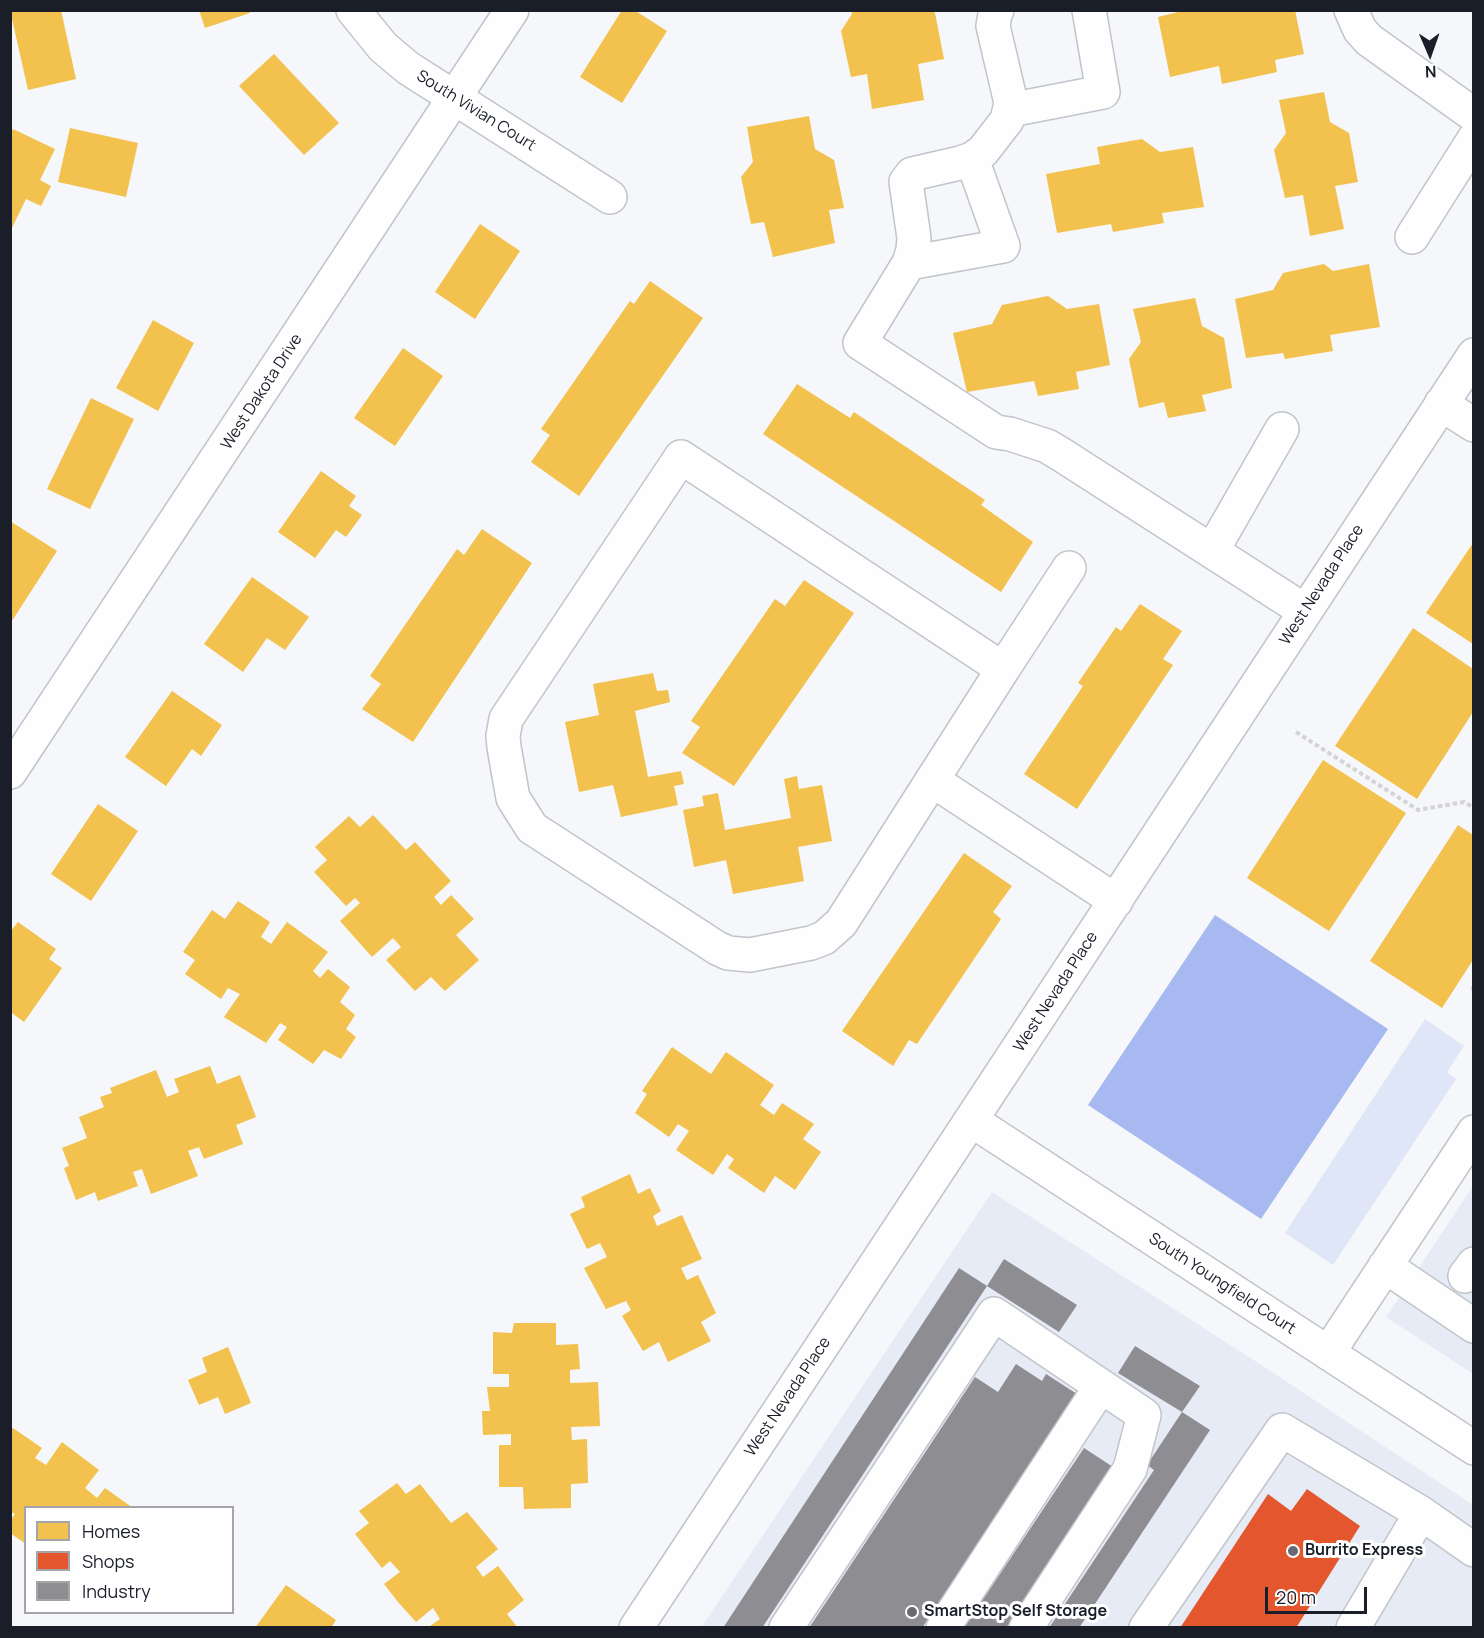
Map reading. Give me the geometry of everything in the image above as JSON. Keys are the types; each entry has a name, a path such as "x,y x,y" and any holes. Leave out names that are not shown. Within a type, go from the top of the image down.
{"street":[{"name":"South Vivian Court","path":"353,10 383,47 408,68 610,197"},
{"name":"West Dakota Drive","path":"10,772 512,10"},
{"path":"998,10 993,26 1011,103 1007,120 996,136 972,159 960,164 912,174 906,182 914,238 913,250 909,263 860,343 996,432 1029,440 1055,450 1305,611"},
{"path":"1010,110 1103,92 1089,10"},
{"path":"1351,10 1360,30 1369,40 1473,115"},
{"path":"1412,237 1473,139"},
{"path":"909,263 1003,246 972,159"},
{"name":"West Nevada Place","path":"636,1628 1116,901 1473,354"},
{"path":"1441,404 1473,425"},
{"path":"1212,552 1282,429"},
{"path":"1003,669 681,457 517,700 504,725 504,747 513,798 532,828 728,953 740,955 811,943 824,938 841,923 1069,568"},
{"path":"932,780 1116,901"},
{"name":"South Youngfield Court","path":"972,1120 1473,1448"},
{"path":"1328,1353 1473,1132"},
{"path":"1385,1266 1473,1326"},
{"path":"786,1628 994,1314 1144,1415 1130,1469 1026,1628"},
{"path":"943,1628 1101,1386"},
{"path":"1146,1628 1282,1430 1421,1513 1473,1550"},
{"path":"1353,1628 1421,1513"}],"path":[{"path":"1296,732 1419,810 1464,802 1473,808"}],"shaded area":[{"path":"1425,1019 1464,1046 1447,1072 1456,1079 1333,1265 1285,1233"},
{"path":"1473,1186 1473,1374 1386,1317"},
{"path":"992,1192 1266,1368 1473,1505 1473,1627 701,1628"}],"water":[{"path":"1215,915 1388,1029 1261,1219 1088,1105"}],"building: Homes":[{"path":"10,10 61,10 76,79 28,90"},
{"path":"199,10 249,10 250,13 205,28"},
{"path":"622,10 634,10 667,31 622,103 580,77"},
{"path":"851,10 932,10 935,13 944,59 918,64 924,100 872,109 867,74 851,77 841,31 852,14"},
{"path":"1186,10 1295,10 1304,54 1275,60 1277,72 1222,84 1219,66 1170,77 1158,17"},
{"path":"274,54 339,123 304,155 239,86"},
{"path":"1324,92 1330,122 1349,133 1358,182 1335,186 1344,229 1310,236 1303,195 1285,198 1274,150 1286,133 1279,100"},
{"path":"809,116 815,149 834,160 844,208 829,210 835,243 773,257 764,222 751,224 741,177 753,162 747,127"},
{"path":"70,128 138,143 126,197 58,182"},
{"path":"13,129 55,149 40,180 51,186 41,206 26,199 10,232 10,134"},
{"path":"1142,139 1160,152 1193,147 1204,207 1162,213 1164,223 1113,232 1111,224 1057,233 1046,174 1100,164 1097,147"},
{"path":"480,224 520,251 475,319 435,292"},
{"path":"1324,264 1333,271 1369,264 1380,327 1330,335 1333,351 1285,359 1283,353 1246,358 1235,299 1273,290 1283,273"},
{"path":"650,281 703,318 579,496 531,462 550,435 541,429 630,301 634,304"},
{"path":"1048,296 1067,309 1099,304 1110,365 1076,372 1079,389 1038,396 1034,381 967,392 953,333 992,324 1002,305"},
{"path":"1195,298 1202,326 1224,338 1232,388 1202,395 1206,411 1168,418 1164,402 1139,408 1129,359 1141,342 1133,309"},
{"path":"153,320 194,343 158,411 116,388"},
{"path":"403,348 443,376 395,446 354,418"},
{"path":"797,384 850,418 854,412 985,500 981,505 1033,542 1001,592 763,434"},
{"path":"91,398 134,419 90,509 47,489"},
{"path":"321,471 356,496 349,506 362,515 346,537 336,530 315,558 278,532"},
{"path":"10,521 57,551 10,624"},
{"path":"482,529 532,563 413,742 362,709 381,684 370,676 457,549 464,555"},
{"path":"1473,543 1473,644 1426,613"},
{"path":"252,577 309,617 285,650 267,638 243,672 204,644"},
{"path":"804,580 854,613 734,786 682,753 700,727 691,721 775,599 785,606"},
{"path":"1140,604 1182,631 1163,659 1173,665 1077,809 1024,774 1083,686 1078,683 1116,627 1121,631"},
{"path":"1413,628 1473,669 1473,712 1417,799 1335,746"},
{"path":"653,673 657,691 668,690 670,702 635,711 648,777 681,771 684,784 674,786 678,805 621,817 613,785 579,792 565,722 599,715 593,684"},
{"path":"172,691 222,725 201,756 192,749 166,786 125,757"},
{"path":"1323,760 1406,813 1329,931 1247,878"},
{"path":"797,776 799,789 822,785 832,841 798,847 804,881 733,894 726,860 694,867 683,810 704,806 702,796 718,793 725,830 791,818 784,779"},
{"path":"98,804 138,831 91,901 51,874"},
{"path":"373,815 406,850 415,842 451,881 434,897 441,905 451,895 474,919 456,935 479,960 445,991 431,977 415,991 386,960 401,947 393,938 372,957 340,921 360,903 355,898 346,906 314,872 327,860 315,847 349,816 360,827"},
{"path":"1458,825 1473,835 1473,960 1442,1008 1370,961"},
{"path":"964,853 1012,886 993,912 1001,919 917,1044 909,1040 893,1066 842,1031"},
{"path":"238,901 270,922 261,937 271,944 287,922 328,952 313,971 320,978 328,969 350,987 340,1002 355,1015 346,1029 356,1037 341,1059 324,1050 313,1064 278,1040 287,1027 280,1023 266,1043 224,1017 240,994 228,988 221,999 185,974 195,960 183,952 212,910 225,919"},
{"path":"18,922 56,949 49,959 62,968 24,1022 12,1013 10,1016 10,932"},
{"path":"672,1047 711,1074 726,1052 774,1085 760,1105 774,1115 782,1103 814,1124 803,1139 821,1152 795,1190 775,1176 764,1193 728,1168 734,1159 727,1154 713,1175 676,1150 689,1131 678,1124 669,1137 635,1113 647,1094 642,1091"},
{"path":"210,1066 217,1084 240,1075 256,1117 236,1125 243,1144 204,1159 199,1147 188,1151 198,1176 151,1194 142,1169 133,1172 138,1186 98,1201 95,1192 76,1200 64,1168 69,1166 62,1148 87,1138 79,1117 104,1107 100,1097 112,1093 110,1088 156,1070 167,1097 179,1092 174,1079"},
{"path":"630,1174 638,1194 650,1188 661,1211 653,1216 657,1226 682,1215 702,1259 681,1268 687,1280 698,1275 716,1313 701,1322 711,1341 668,1362 659,1342 643,1351 622,1316 631,1310 626,1301 606,1309 584,1268 607,1257 600,1243 587,1249 570,1214 585,1207 581,1197"},
{"path":"514,1323 556,1323 556,1345 578,1344 580,1369 570,1370 570,1383 598,1382 600,1426 571,1427 572,1440 587,1439 588,1483 571,1484 571,1508 524,1509 523,1487 499,1487 499,1445 511,1445 511,1434 483,1435 482,1411 490,1411 487,1387 509,1387 509,1374 493,1374 493,1332 512,1333"},
{"path":"228,1347 251,1403 225,1414 218,1397 199,1405 188,1380 207,1372 202,1358"},
{"path":"13,1428 42,1448 35,1458 46,1465 62,1442 99,1470 85,1488 97,1498 105,1488 130,1506 24,1506 24,1543 10,1533 10,1521 15,1514 10,1512 10,1431"},
{"path":"397,1483 406,1494 420,1484 451,1523 467,1512 498,1549 476,1567 483,1577 498,1566 524,1600 507,1614 518,1628 432,1628 430,1626 440,1619 433,1608 416,1622 398,1602 384,1584 400,1572 390,1561 382,1568 355,1534 369,1523 359,1511"},
{"path":"286,1585 336,1620 331,1628 255,1628"}],"building: Shops":[{"path":"1307,1489 1360,1526 1296,1628 1180,1628 1268,1494 1291,1511"}],"building: Industry":[{"path":"1004,1259 1077,1305 1059,1332 987,1286"},
{"path":"959,1268 987,1286 762,1628 723,1628"},
{"path":"1135,1346 1200,1386 1182,1412 1118,1373"},
{"path":"1016,1364 1042,1381 1046,1374 1077,1394 922,1628 809,1628 975,1377 998,1392"},
{"path":"1182,1412 1210,1430 1079,1628 1049,1628 1154,1470 1147,1465"},
{"path":"1084,1448 1113,1467 1006,1628 964,1628"}],"place":[{"name":"Burrito Express","path":"1293,1551"},
{"name":"SmartStop Self Storage","path":"912,1612"}]}
